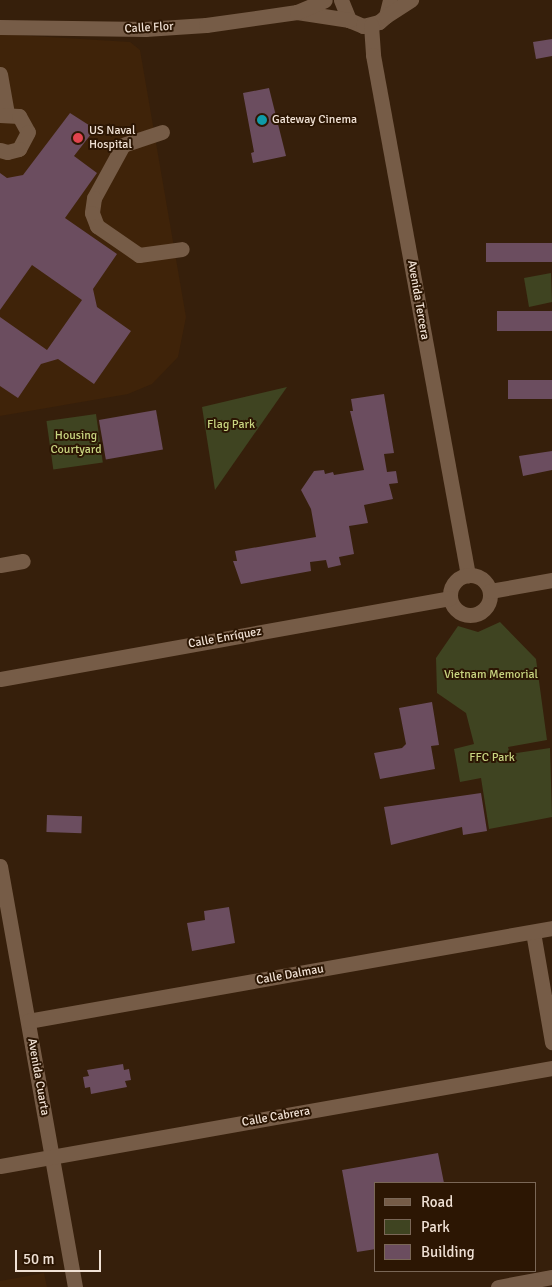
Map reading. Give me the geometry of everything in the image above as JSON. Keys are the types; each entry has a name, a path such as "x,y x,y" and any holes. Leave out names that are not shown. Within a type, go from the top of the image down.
{"street":[{"name":"Calle Flor","path":"0,27 145,29 277,15 294,6 325,0"},
{"path":"341,0 349,20"},
{"path":"386,16 390,0"},
{"path":"371,26 411,0"},
{"name":"Calle Flor","path":"294,6 349,20 356,24 371,26"},
{"name":"Avenida Tercera","path":"371,26 374,55 468,575"},
{"path":"0,74 3,114 24,121 27,139 14,152 0,150"},
{"path":"162,132 123,145 94,198 92,213 97,226 139,255 182,249"},
{"path":"0,565 23,561"},
{"path":"468,575 485,581 490,592 485,610 473,615 461,613 450,598 452,585 468,575"},
{"path":"490,592 552,580"},
{"name":"Calle Enríquez","path":"0,679 450,598"},
{"name":"Avenida Cuarta","path":"0,866 76,1287"},
{"name":"Calle Dalmau","path":"28,1021 552,928"},
{"path":"533,932 552,1042"},
{"name":"Calle Cabrera","path":"0,1166 552,1068"},
{"path":"498,1287 552,1277"}],"shaded area":[{"name":"US Naval Hospital","path":"0,34 130,42 140,50 186,317 178,357 152,384 128,394 0,416"},
{"path":"44,1273 47,1287 0,1287 0,1281"}],"green space":[{"path":"551,273 552,302 529,307 524,278"},
{"name":"Flag Park","path":"287,387 215,490 202,407"},
{"name":"Housing Courtyard","path":"96,414 103,463 53,469 46,421"},
{"name":"Vietnam Memorial","path":"500,622 536,659 547,740 508,747 510,754 550,748 552,817 489,829 481,778 460,782 454,749 474,744 466,713 437,693 436,658 458,626 478,632"}],"building":[{"path":"552,39 552,56 536,59 533,42"},
{"name":"Gateway Cinema","path":"269,88 286,156 253,163 251,153 254,152 243,93"},
{"path":"70,113 95,129 74,156 97,173 65,218 117,254 93,289 97,307 131,331 94,384 58,359 41,364 18,398 0,386 0,317 47,350 82,300 32,265 0,310 0,173 7,178 23,175"},
{"path":"486,243 552,243 552,262 486,262"},
{"path":"497,311 552,311 552,331 497,331"},
{"path":"508,380 552,380 552,399 508,399"},
{"path":"384,394 394,453 384,454 387,472 396,471 398,483 389,484 393,499 364,505 368,523 349,526 354,554 339,557 341,565 328,568 326,560 310,562 311,571 241,584 233,561 237,561 235,551 316,537 311,509 301,490 314,471 324,470 325,474 333,472 334,475 364,470 350,411 353,411 351,399"},
{"path":"156,410 163,449 106,459 99,420"},
{"path":"552,451 552,470 523,476 519,456"},
{"path":"432,702 439,745 431,746 435,769 380,779 374,753 402,748 406,744 399,708"},
{"path":"481,793 487,831 463,835 462,827 391,845 384,807"},
{"path":"47,815 82,816 81,833 46,832"},
{"path":"229,907 235,943 192,951 187,923 205,920 204,911"},
{"path":"123,1064 124,1070 129,1069 131,1080 125,1081 127,1087 91,1094 90,1087 85,1088 83,1077 89,1076 87,1070"},
{"path":"438,1153 444,1182 374,1182 374,1249 357,1252 342,1170"}],"place":[{"name":"Gateway Cinema","path":"262,120"},
{"name":"US Naval Hospital","path":"78,138"}],"park label":[{"name":"FFC Park","path":"492,758"}]}
